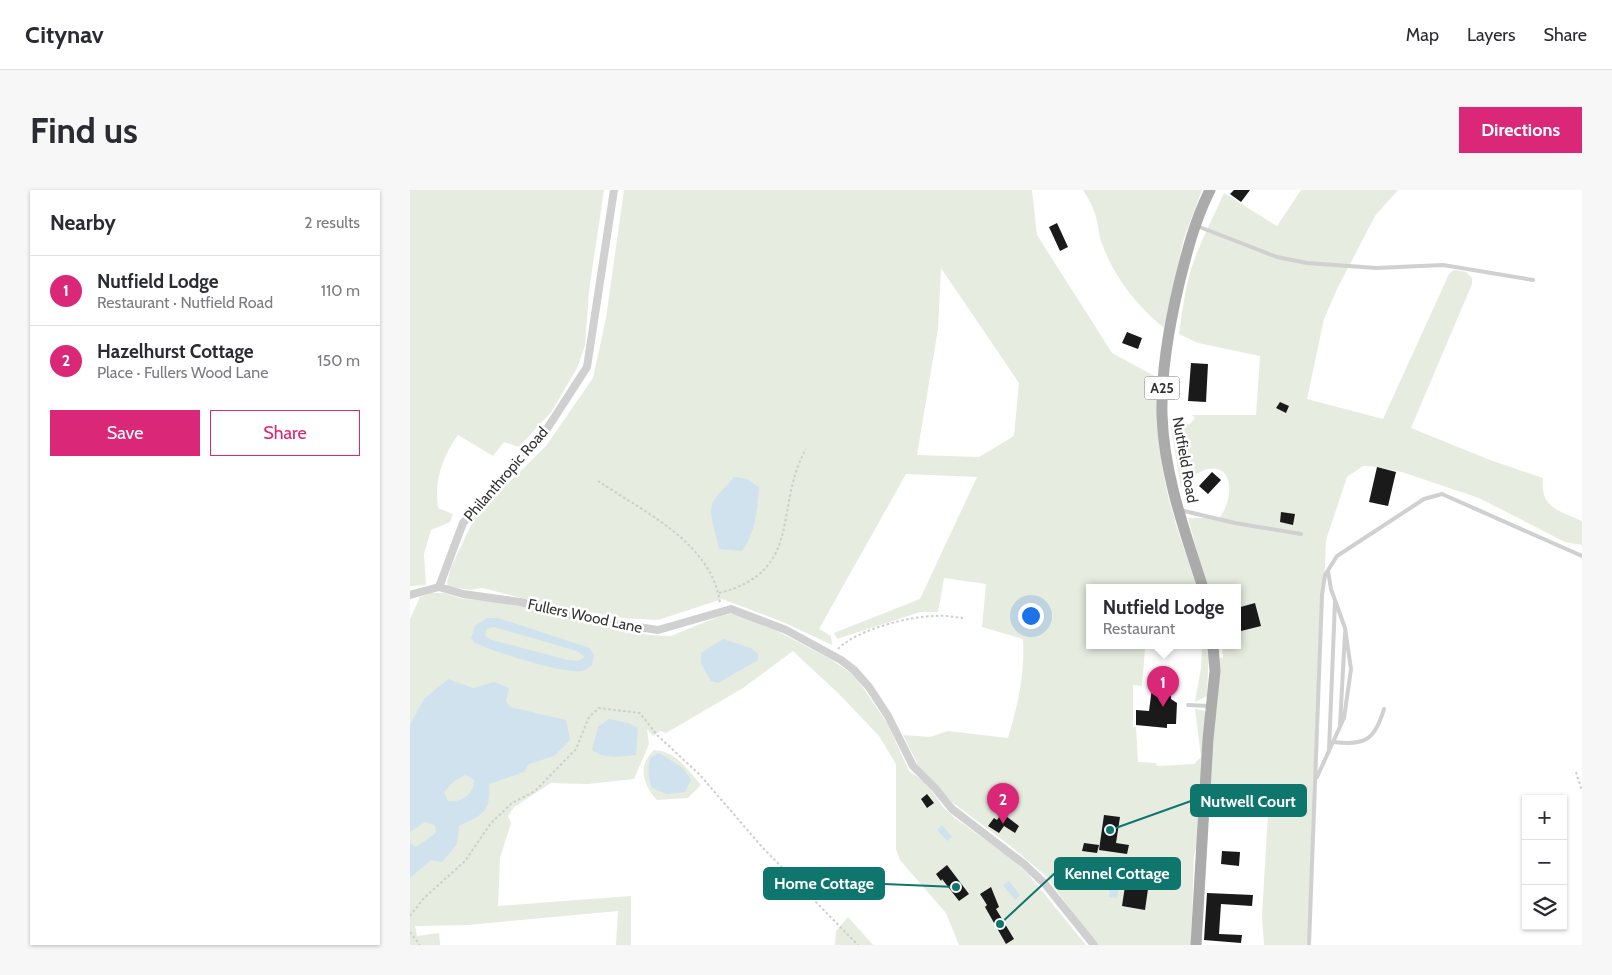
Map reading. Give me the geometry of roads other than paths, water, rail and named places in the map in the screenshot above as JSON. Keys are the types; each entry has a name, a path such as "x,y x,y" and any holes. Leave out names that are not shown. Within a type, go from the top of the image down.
{"main road":[{"name":"Nutfield Road","path":"1203,584 1178,509 1164,441 1162,384 1175,302 1195,225 1210,190"},
{"path":"1196,945 1198,892 1206,810 1215,671 1213,649"}],"street":[{"name":"Philanthropic Road","path":"439,588 463,523 543,435 587,367 614,190"},
{"name":"Fullers Wood Lane","path":"410,596 439,588 463,594 520,602 597,621 658,630 673,628 731,609 786,630 832,655 854,670 869,687 888,716 913,766 935,788 952,809 1024,864 1045,884 1094,945"}],"lane":[{"path":"1195,225 1277,257 1307,263 1376,268 1443,265 1533,280"},
{"path":"1309,945 1322,595 1328,569 1344,551 1424,499 1442,494 1582,556"},
{"path":"1178,509 1236,523 1301,534"},
{"path":"1316,781 1340,730 1347,706 1350,669 1345,628 1334,600 1328,569"},
{"path":"1329,752 1334,600"},
{"path":"1340,730 1345,628"},
{"path":"1188,705 1212,706"},
{"path":"1334,742 1352,744 1371,737 1378,728 1384,708"}],"water":[{"path":"734,477 747,479 759,487 757,512 753,529 742,551 719,549 711,512 713,502"},
{"path":"487,618 498,618 590,648 594,655 592,665 582,671 572,671 544,666 513,657 475,643 471,638 475,626","holes":["494,627 577,651 585,657 578,661 568,660 492,640 485,636 486,629"]},
{"path":"723,639 751,648 758,654 758,660 718,683 711,681 701,664 701,653"},
{"path":"448,679 473,688 494,682 509,688 506,701 510,707 566,720 570,740 554,756 529,764 524,772 489,784 487,807 480,815 459,826 457,844 442,862 431,860 410,878 410,843 416,847 436,833 435,825 425,822 410,832 410,725 424,699","holes":["465,775 474,780 472,789 466,796 458,801 448,801 444,792 453,782"]},
{"path":"609,719 628,723 638,728 636,755 608,756 592,750 598,727"},
{"path":"659,753 683,768 691,780 685,792 667,794 652,788 649,765 651,757"},
{"path":"942,825 952,837 947,841 937,830"},
{"path":"1009,881 1020,895 1015,900 1003,885"},
{"path":"1111,881 1120,882 1117,898 1109,897"}],"place":[{"name":"Nutfield Lodge","path":"1163,707"},
{"name":"Hazelhurst Cottage","path":"1003,824"},
{"name":"Nutwell Court","path":"1110,830"},
{"name":"Home Cottage","path":"956,887"},
{"name":"Kennel Cottage","path":"1000,924"}]}
